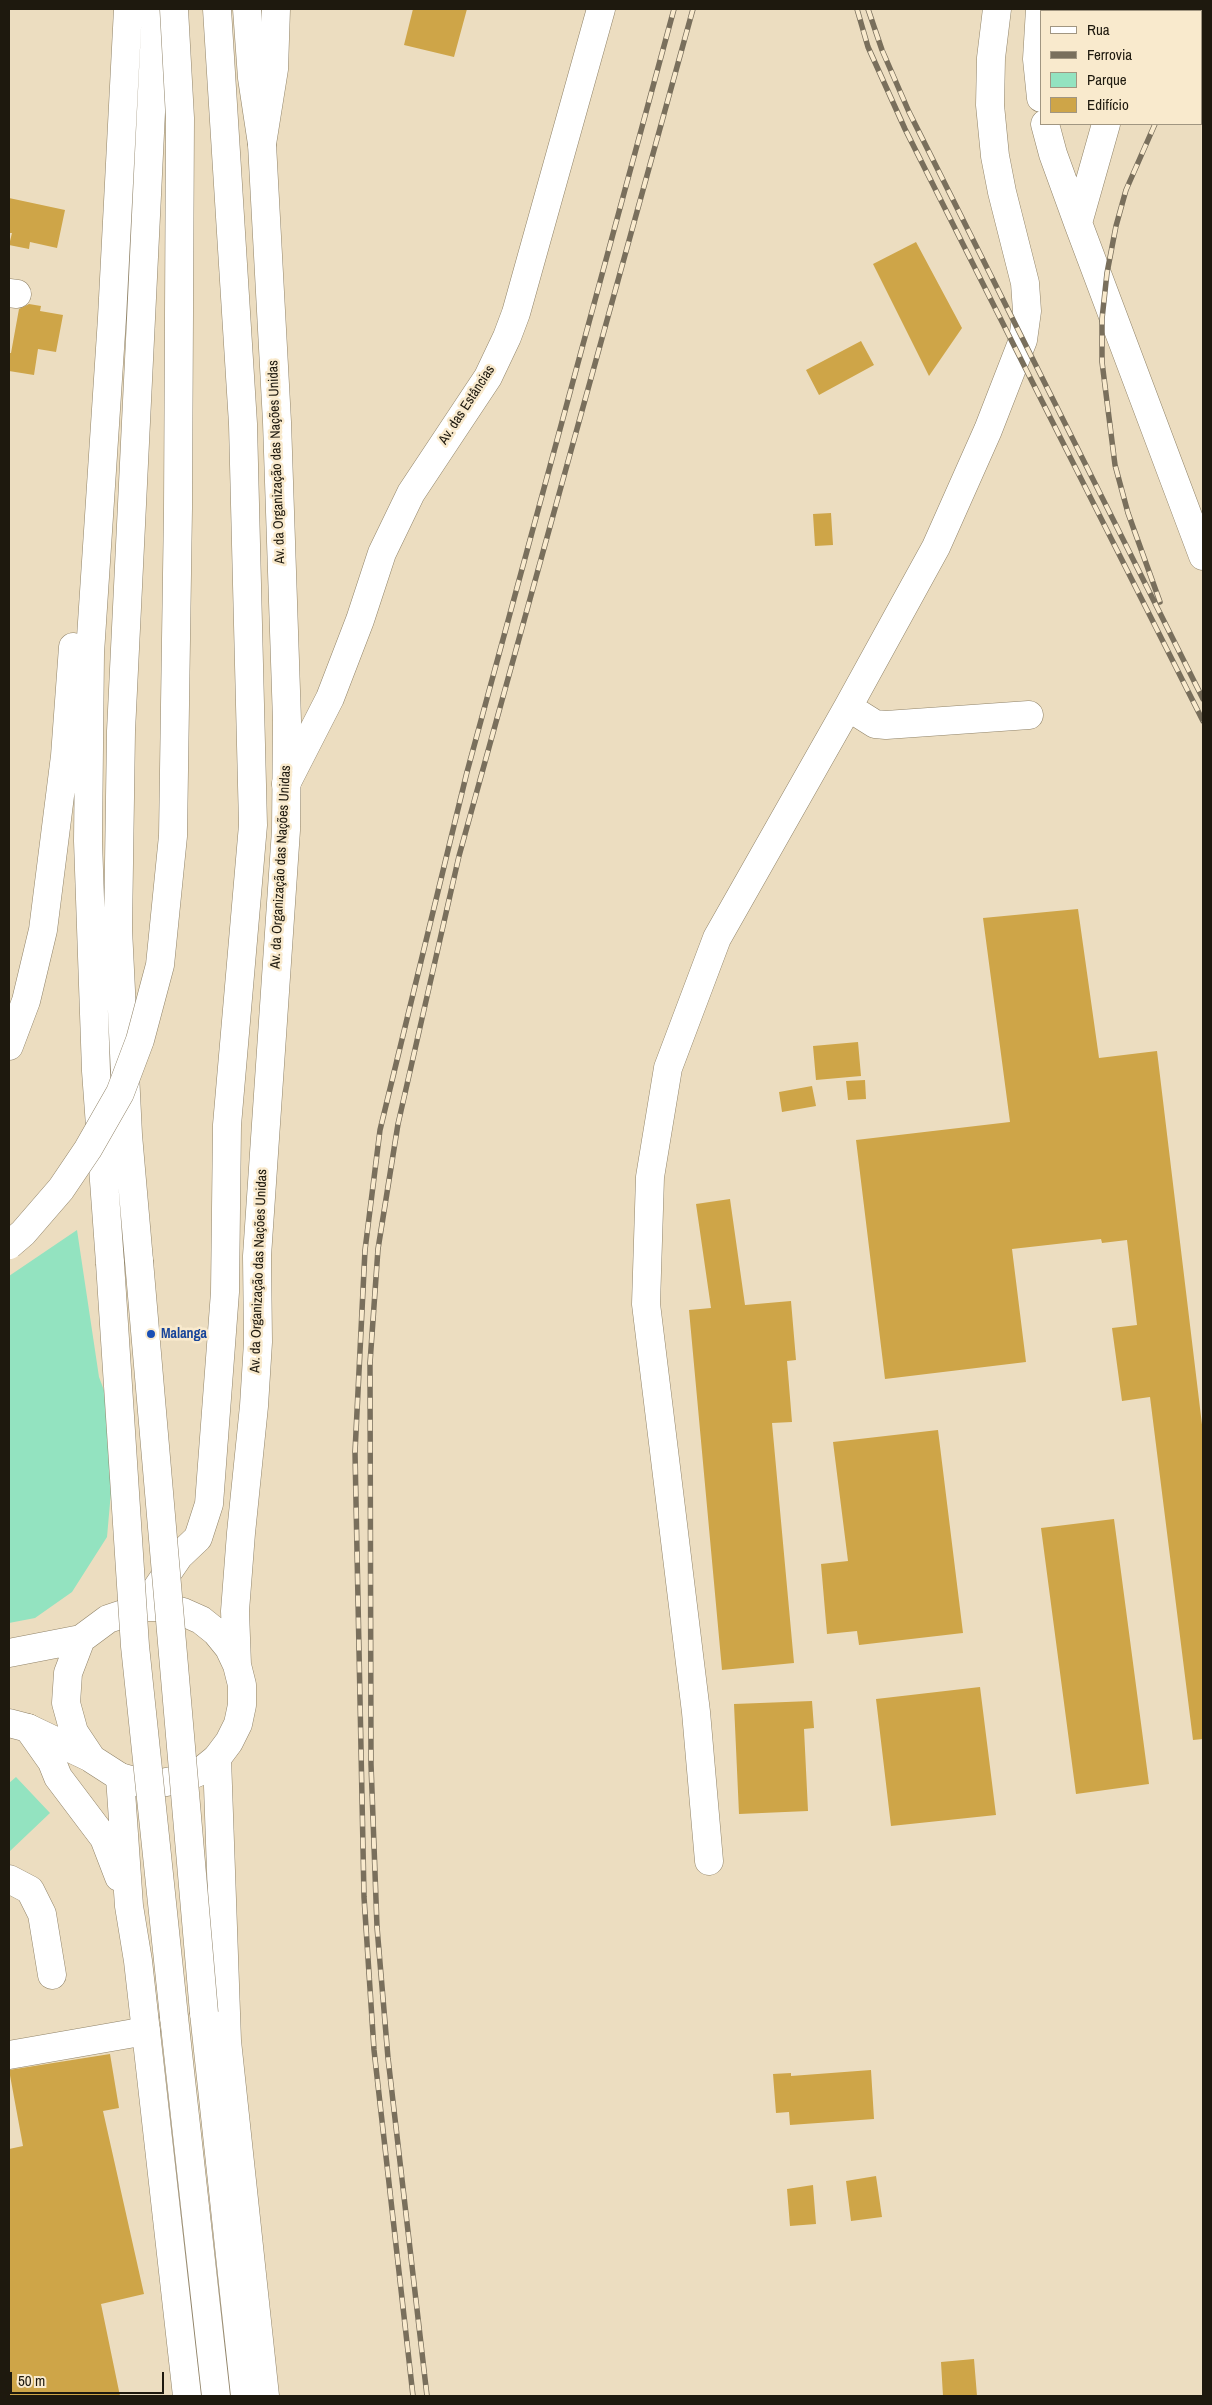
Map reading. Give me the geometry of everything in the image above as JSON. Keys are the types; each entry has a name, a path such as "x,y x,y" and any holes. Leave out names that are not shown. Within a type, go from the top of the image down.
{"main road":[{"path":"128,9 112,318 90,653 88,841 96,1071 135,1646 216,2396"},
{"path":"156,9 140,370 129,534 122,702 118,929 128,1135 204,2013 245,2396"},
{"path":"9,1245 23,1234 61,1189 88,1149 120,1093 140,1040 160,966 172,836 178,508 180,118 174,9"},
{"path":"144,1607 179,1556 198,1538 209,1504 225,1292 227,1125 253,825 243,424 217,9"},
{"name":"Av. da Organização das Nações Unidas","path":"237,1665 236,1611 258,1342 257,1256 286,830 287,721 277,422 262,144 252,78 247,9"},
{"path":"262,144 274,70 276,9"},
{"name":"Av. das Estâncias","path":"286,784 330,698 360,620 382,553 411,493 488,377 508,337 601,9"},
{"path":"709,1861 696,1712 646,1304 650,1177 668,1068 718,938 936,547 988,430 1023,340 1028,311 1025,283 1002,192 995,156 990,105 991,58 998,9"},
{"path":"1040,9 1037,59 1040,88"},
{"path":"1045,125 1078,222 1203,556"},
{"path":"1078,222 1106,125"},
{"path":"9,1046 26,1001 43,930 65,756 82,534 112,318"},
{"path":"848,707 875,724 886,725 1029,715"},
{"path":"9,1653 81,1639 108,1619 144,1607 164,1607 183,1612 201,1620 216,1632 229,1648 237,1665 242,1685 242,1705 238,1724 229,1742 217,1758 200,1771 182,1779 162,1783 141,1783 120,1777 92,1759 18,1726"},
{"path":"81,1639 68,1673 66,1703 74,1732 92,1759"},
{"path":"18,1726 52,1762 58,1777 94,1822 104,1838 129,1906"},
{"path":"217,1758 227,2041 265,2396"},
{"path":"120,1777 129,1906 146,2031 187,2396"},
{"path":"9,1878 30,1890 42,1914 52,1975"},
{"path":"9,2055 146,2031"}],"green space":[{"path":"77,1230 99,1377 121,1436 113,1469 107,1537 72,1592 35,1618 9,1623 9,1276"},
{"path":"16,1777 50,1813 9,1852 9,1783"}],"building":[{"path":"413,9 467,9 454,57 404,45"},
{"path":"9,198 65,210 57,248 30,242 29,249 9,245 12,233 9,233"},
{"path":"916,242 962,328 929,376 873,264"},
{"path":"29,304 41,306 40,311 63,315 56,352 38,349 34,375 9,371 9,353 11,353 19,309"},
{"path":"861,341 874,365 819,395 806,370"},
{"path":"831,513 833,545 815,546 813,514"},
{"path":"1078,909 1099,1058 1157,1051 1203,1433 1203,1739 1193,1740 1150,1397 1122,1401 1112,1328 1137,1325 1127,1240 1102,1243 1101,1239 1012,1249 1026,1362 885,1379 856,1140 1010,1122 983,918"},
{"path":"858,1042 861,1076 816,1080 813,1046"},
{"path":"865,1080 866,1099 848,1100 846,1081"},
{"path":"812,1086 816,1106 782,1112 779,1092"},
{"path":"730,1199 745,1305 791,1301 796,1360 787,1361 792,1422 772,1423 794,1663 722,1670 689,1310 711,1308 696,1204"},
{"path":"938,1430 963,1633 859,1645 857,1631 827,1634 821,1564 848,1561 833,1442"},
{"path":"1114,1519 1149,1784 1076,1794 1041,1528"},
{"path":"980,1687 996,1815 891,1826 876,1699"},
{"path":"812,1701 814,1728 804,1729 808,1811 739,1814 734,1704"},
{"path":"110,2054 119,2108 103,2111 144,2294 101,2304 120,2396 9,2396 9,2149 23,2146 9,2070"},
{"path":"871,2070 874,2119 790,2125 789,2112 776,2113 773,2074 791,2073 791,2076"},
{"path":"876,2176 882,2217 851,2221 846,2181"},
{"path":"813,2185 816,2224 790,2226 787,2189"},
{"path":"974,2359 977,2396 943,2396 941,2362"}],"railway":[{"path":"413,2396 374,2050 364,1897 355,1452 365,1250 380,1130 467,772 674,9"},
{"path":"427,2396 388,2058 377,1927 371,1764 370,1363 378,1249 398,1124 459,856 693,9"},
{"path":"857,9 868,47 905,129 1203,721"},
{"path":"868,9 882,50 909,112 1203,699"},
{"path":"1155,125 1126,190 1116,226 1107,273 1102,319 1102,362 1115,465 1128,513 1160,602"}],"place":[{"name":"Malanga","path":"151,1334"}]}
